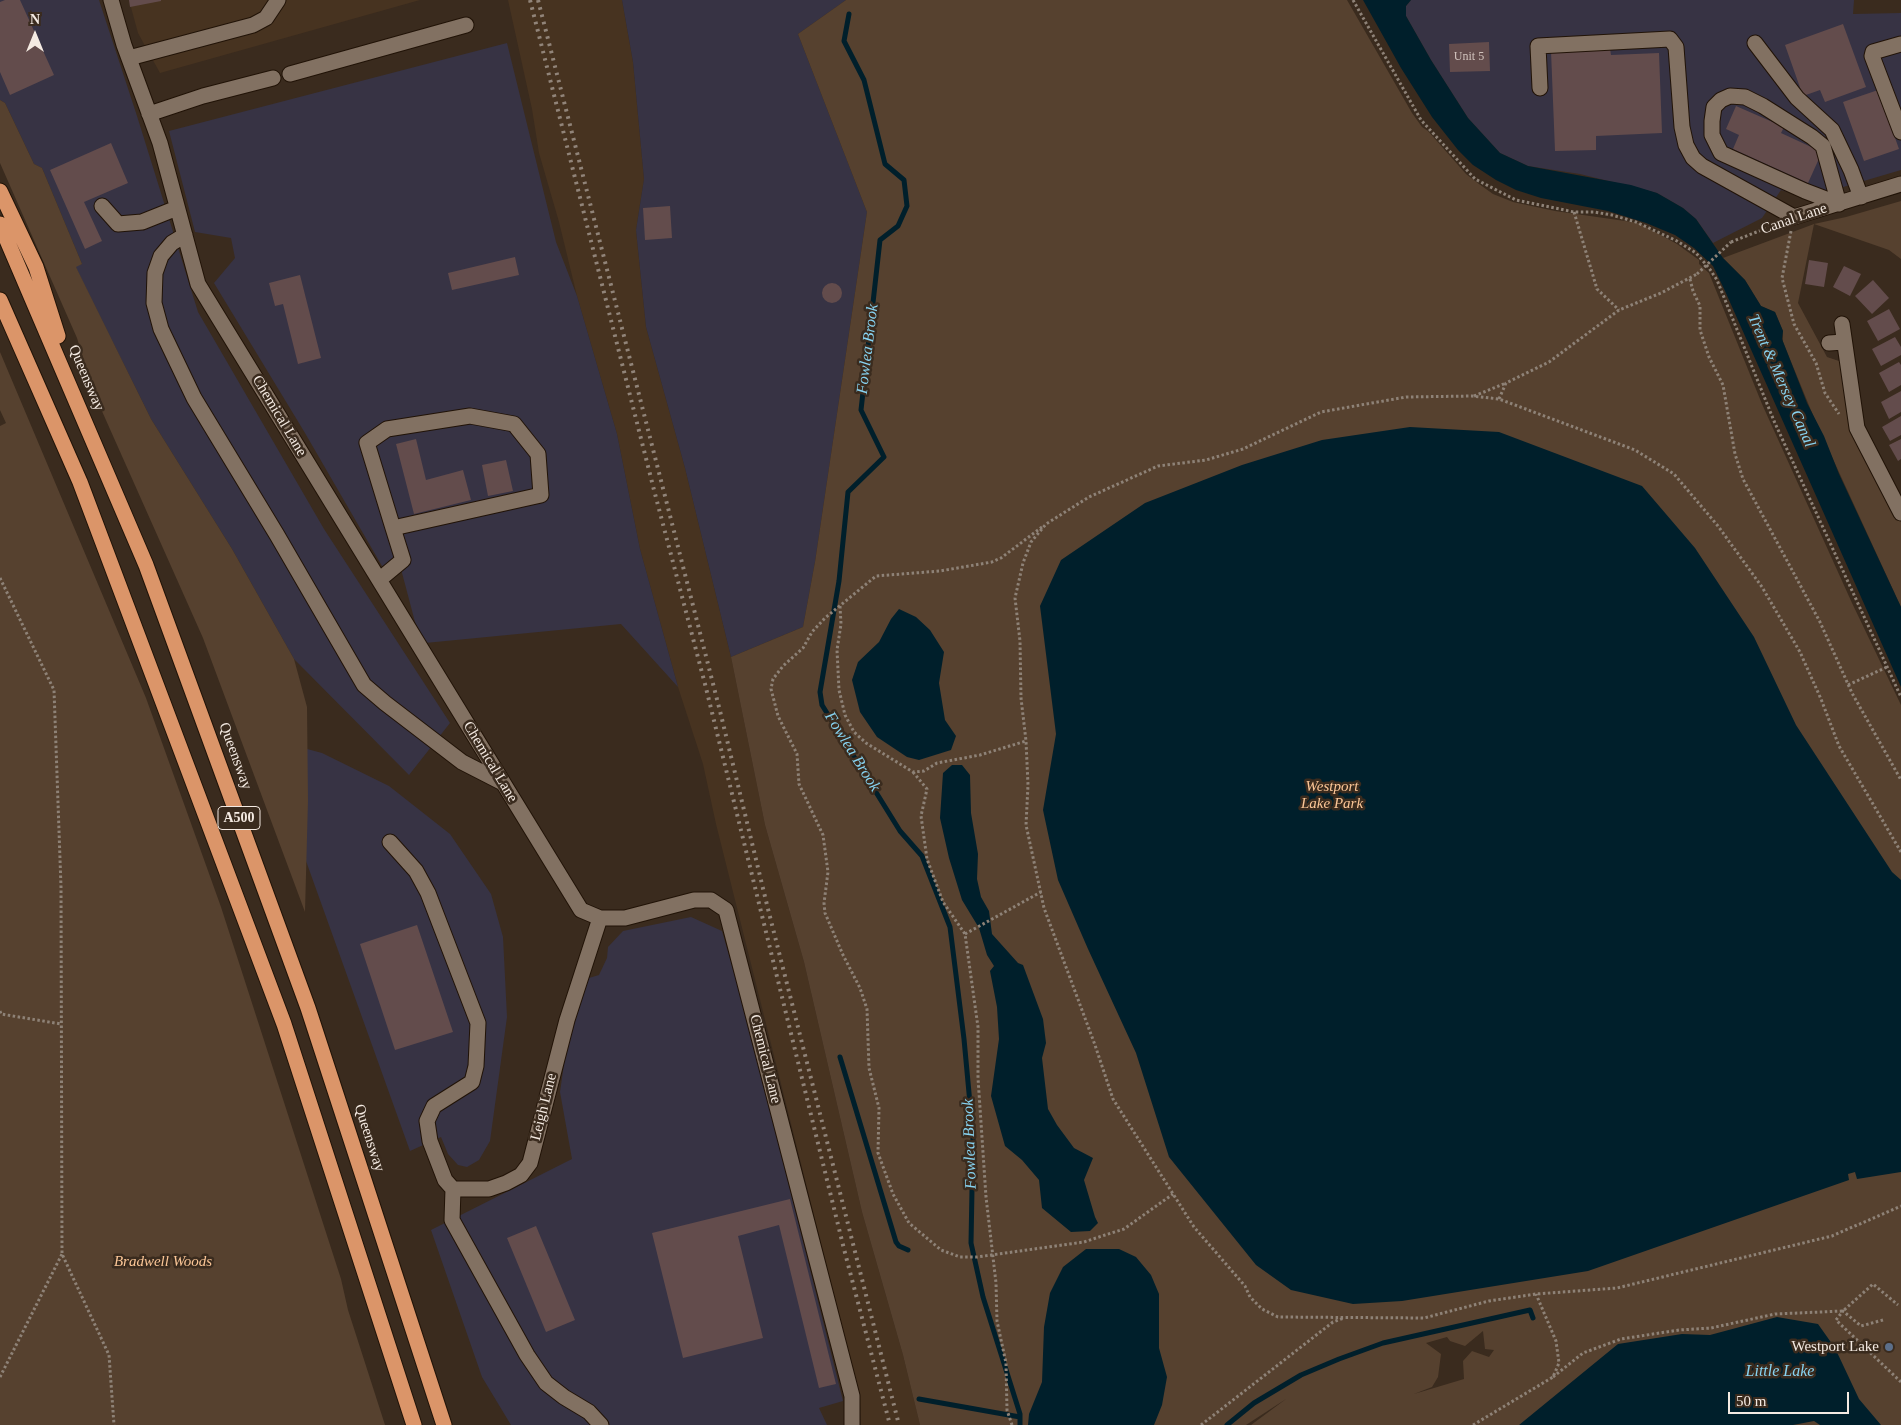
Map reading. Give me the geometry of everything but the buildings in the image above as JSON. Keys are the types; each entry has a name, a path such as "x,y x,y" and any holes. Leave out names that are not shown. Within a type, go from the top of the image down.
{"highway":[{"path":"0,191 36,267 88,427"},
{"name":"Queensway","path":"0,224 146,565 308,1008 444,1425"},
{"name":"A500","path":"0,300 83,492 284,1024 414,1425"}],"street":[{"name":"Chemical Lane","path":"112,0 129,58 160,142 198,284 581,910 600,918 625,918 694,900 711,900 726,910 852,1396 852,1425"},
{"path":"129,58 253,25 266,18 278,0"},
{"path":"290,74 466,26"},
{"path":"1540,88 1538,46 1670,39 1676,47 1682,127 1686,145 1693,158 1702,166 1794,217"},
{"path":"1755,43 1797,98 1832,130 1851,170 1861,197"},
{"path":"1901,44 1873,52 1872,56 1901,132"},
{"path":"149,114 203,96 273,78"},
{"path":"1730,96 1745,98 1763,106 1812,137 1826,151 1839,204 1805,191 1721,152 1712,135 1714,107 1721,100 1730,96"},
{"name":"Canal Lane","path":"1794,217 1901,184"},
{"path":"102,206 118,224 142,222 177,208"},
{"path":"185,234 172,243 162,256 155,273 154,303 161,329 194,398 277,534 364,685 385,704 462,762 503,783"},
{"path":"1842,324 1857,428 1901,513"},
{"path":"1829,343 1844,342"},
{"path":"379,580 403,560 393,528 367,443 387,429 470,416 514,424 538,454 541,495 393,528"},
{"path":"390,842 416,871 428,893 478,1023 476,1066 472,1082 434,1106 427,1121 430,1141 445,1180 452,1189 452,1220 527,1355 546,1382 564,1397 589,1412 600,1425"},
{"name":"Leigh Lane","path":"452,1189 489,1189 521,1174 530,1163 567,1020 600,918"}],"path":[{"path":"1353,0 1421,120 1475,179 1516,200 1574,212 1594,212 1636,222 1677,241 1696,253 1709,268 1717,280 1774,421 1901,696"},
{"path":"1574,212 1597,289 1620,310"},
{"path":"1794,217 1782,278 1794,324 1816,363 1825,393 1839,414 1857,428"},
{"name":"Canal Lane","path":"1472,396 1506,383 1549,362 1620,310 1697,274 1731,242 1794,217"},
{"path":"1690,278 1693,291 1700,306 1700,330 1708,357 1724,385 1735,454 1743,479 1820,622 1848,685 1901,780"},
{"path":"1499,399 1506,383"},
{"path":"1173,1194 1124,1229 1105,1236 1084,1242 977,1257 960,1257 941,1250 909,1223 893,1194 878,1153 879,1108 869,1068 867,1009 860,988 825,913 824,903 828,872 823,835 799,784 797,754 778,716 771,689 773,679 783,666 803,648 812,632 840,605 876,576 940,571 992,562 1001,558 1046,524 1089,497 1158,466 1206,460 1243,449 1322,412 1406,397 1472,396 1499,399 1635,450 1674,474 1718,526 1762,587 1800,652 1839,746 1866,789 1901,852"},
{"path":"1046,524 1031,542 1023,563 1014,598 1020,641 1021,698 1026,741 1028,785 1026,825 1044,908 1113,1099 1194,1227 1245,1286 1250,1297 1262,1309 1278,1317 1424,1318 1489,1301 1536,1294 1617,1288 1832,1236 1901,1206"},
{"path":"0,578 54,690 61,887 62,1254 110,1355 114,1425"},
{"path":"840,605 841,624 837,650 839,690 845,714 854,732 866,743 913,772 927,789 921,816 927,859 944,902 965,934 978,1028 978,1078 986,1197 996,1283 997,1321 1006,1363 1007,1410 1012,1425"},
{"path":"1848,685 1887,667"},
{"path":"913,772 924,771 937,763 980,755 1026,741"},
{"path":"965,934 1041,892"},
{"path":"0,1011 1,1014 61,1024"},
{"path":"0,1377 62,1254"},
{"path":"1898,1305 1873,1284 1836,1320 1901,1382"},
{"path":"1536,1294 1556,1341 1560,1362 1553,1377"},
{"path":"1474,1425 1553,1377 1583,1353 1621,1339 1679,1330 1711,1328 1775,1314 1844,1311 1860,1326 1883,1320"},
{"path":"1201,1425 1333,1322 1346,1317"}],"shaded area":[{"path":"0,0 99,0 198,312 324,529 450,723 409,775 294,659 232,549 151,419 75,266 82,264 42,168 34,164 5,103 0,100"},
{"path":"129,0 420,0 160,73 138,33"},
{"path":"508,0 622,0 633,62 644,179 636,230 646,327 685,468 731,657 765,825 804,962 862,1212 903,1355 920,1425 861,1425 860,1399 716,824 703,764 678,687 640,549 617,434 577,296 559,222 539,153 532,109"},
{"path":"622,0 846,0 798,34 867,212 815,562 803,627 731,657 685,468 646,327 636,230 644,179 633,62"},
{"path":"1411,0 1854,0 1853,14 1901,13 1901,170 1806,198 1781,190 1762,218 1713,243 1696,219 1683,208 1657,193 1580,174 1528,166 1500,153 1468,118 1431,60 1406,16 1406,6"},
{"path":"507,43 556,242 577,296 617,434 640,549 678,687 621,624 425,643 415,622 401,569 382,566 305,433 214,283 235,258 231,238 195,232 169,131"},
{"path":"296,746 322,753 389,786 450,834 491,894 503,937 507,1017 490,1141 479,1160 467,1167 458,1165 448,1154 441,1137 410,1151 268,755"},
{"path":"691,917 722,931 747,1018 843,1401 819,1408 827,1425 511,1425 482,1377 431,1230 572,1159 560,1092 567,1043 589,978 599,975 607,958 608,947 623,931"}],"green space":[{"name":"Westport Lake Park","path":"846,0 1347,0 1422,127 1428,131 1466,174 1479,184 1493,194 1513,202 1555,211 1639,223 1677,244 1699,260 1699,264 1709,273 1762,404 1852,603 1901,705 1901,1425 1251,1425 1286,1399 1246,1425 920,1425 903,1355 862,1212 804,962 765,825 731,657 803,627 815,562 867,212 798,34","holes":["1483,1331 1485,1349 1494,1350 1489,1357 1472,1351 1463,1361 1464,1379 1414,1394 1432,1387 1438,1377 1441,1354 1426,1343 1447,1337 1450,1341 1465,1346"]},
{"path":"0,100 5,103 34,164 42,168 82,264 76,267 151,419 232,549 294,659 307,707 308,800 305,912 203,638 93,391 77,338 0,163"},
{"path":"1901,201 1901,259 1889,250 1814,224"},
{"path":"1814,224 1798,303 1827,357 1842,362 1852,424 1901,521 1901,607 1815,420 1783,342 1783,331 1775,312 1761,306 1745,280 1723,258"},
{"name":"Bradwell Woods","path":"0,352 146,698 221,907 341,1279 348,1310 385,1425 0,1425 0,426 6,423 0,410"}],"water":[{"name":"Trent & Mersey Canal","path":"1363,0 1411,0 1406,6 1406,16 1431,60 1468,118 1500,153 1528,166 1631,185 1657,193 1683,208 1696,219 1723,258 1745,280 1761,306 1775,312 1783,331 1782,339 1807,403 1824,436 1839,474 1901,607 1901,687 1713,266 1694,248 1675,235 1646,223 1608,211 1541,198 1516,190 1473,165 1458,150 1432,117 1401,68"},
{"path":"1410,427 1499,432 1642,486 1695,548 1754,637 1796,725 1892,872 1901,880 1901,1172 1857,1179 1855,1172 1848,1174 1849,1180 1588,1271 1402,1301 1353,1304 1291,1290 1256,1265 1169,1157 1136,1053 1058,880 1043,810 1056,734 1040,606 1061,560 1145,503 1242,465 1322,440"},
{"path":"899,609 916,617 930,630 944,652 939,683 945,720 956,736 951,750 919,760 907,757 877,737 860,712 852,680 858,662 879,642 891,619"},
{"path":"952,765 962,765 970,775 971,813 978,854 977,879 981,897 989,911 992,934 1018,963 1023,965 1043,1019 1046,1043 1042,1058 1048,1109 1074,1148 1093,1158 1084,1180 1098,1223 1090,1231 1071,1232 1042,1208 1039,1180 1022,1160 1005,1146 991,1096 999,1039 997,1007 990,971 994,966 987,955 979,928 962,900 949,858 940,818 943,773"},
{"path":"1086,1249 1119,1249 1136,1257 1151,1275 1159,1294 1159,1348 1167,1377 1162,1405 1154,1425 1028,1425 1029,1414 1042,1382 1044,1327 1050,1293 1063,1267"},
{"name":"Little Lake","path":"1777,1317 1818,1324 1835,1348 1859,1399 1881,1425 1820,1425 1814,1421 1793,1425 1519,1425 1618,1344 1682,1334 1710,1335"}],"waterway":[{"name":"Fowlea Brook","path":"849,14 844,41 864,80 885,164 904,180 907,206 898,226 880,240 861,410 884,457 848,492 839,581 820,692 822,705 900,831 922,856 950,927 964,1039 973,1136 971,1243 983,1297 1020,1414 1020,1425"},
{"path":"840,1057 896,1242 899,1246 908,1250"},
{"path":"1227,1425 1254,1403 1301,1375 1383,1343 1530,1310 1533,1318"},
{"path":"919,1399 1020,1417"}],"railway":[{"path":"530,0 705,684 844,1249 890,1425"},
{"path":"538,0 720,711 768,909 899,1425"}],"place":[{"name":"Westport Lake","path":"1889,1347"}]}
